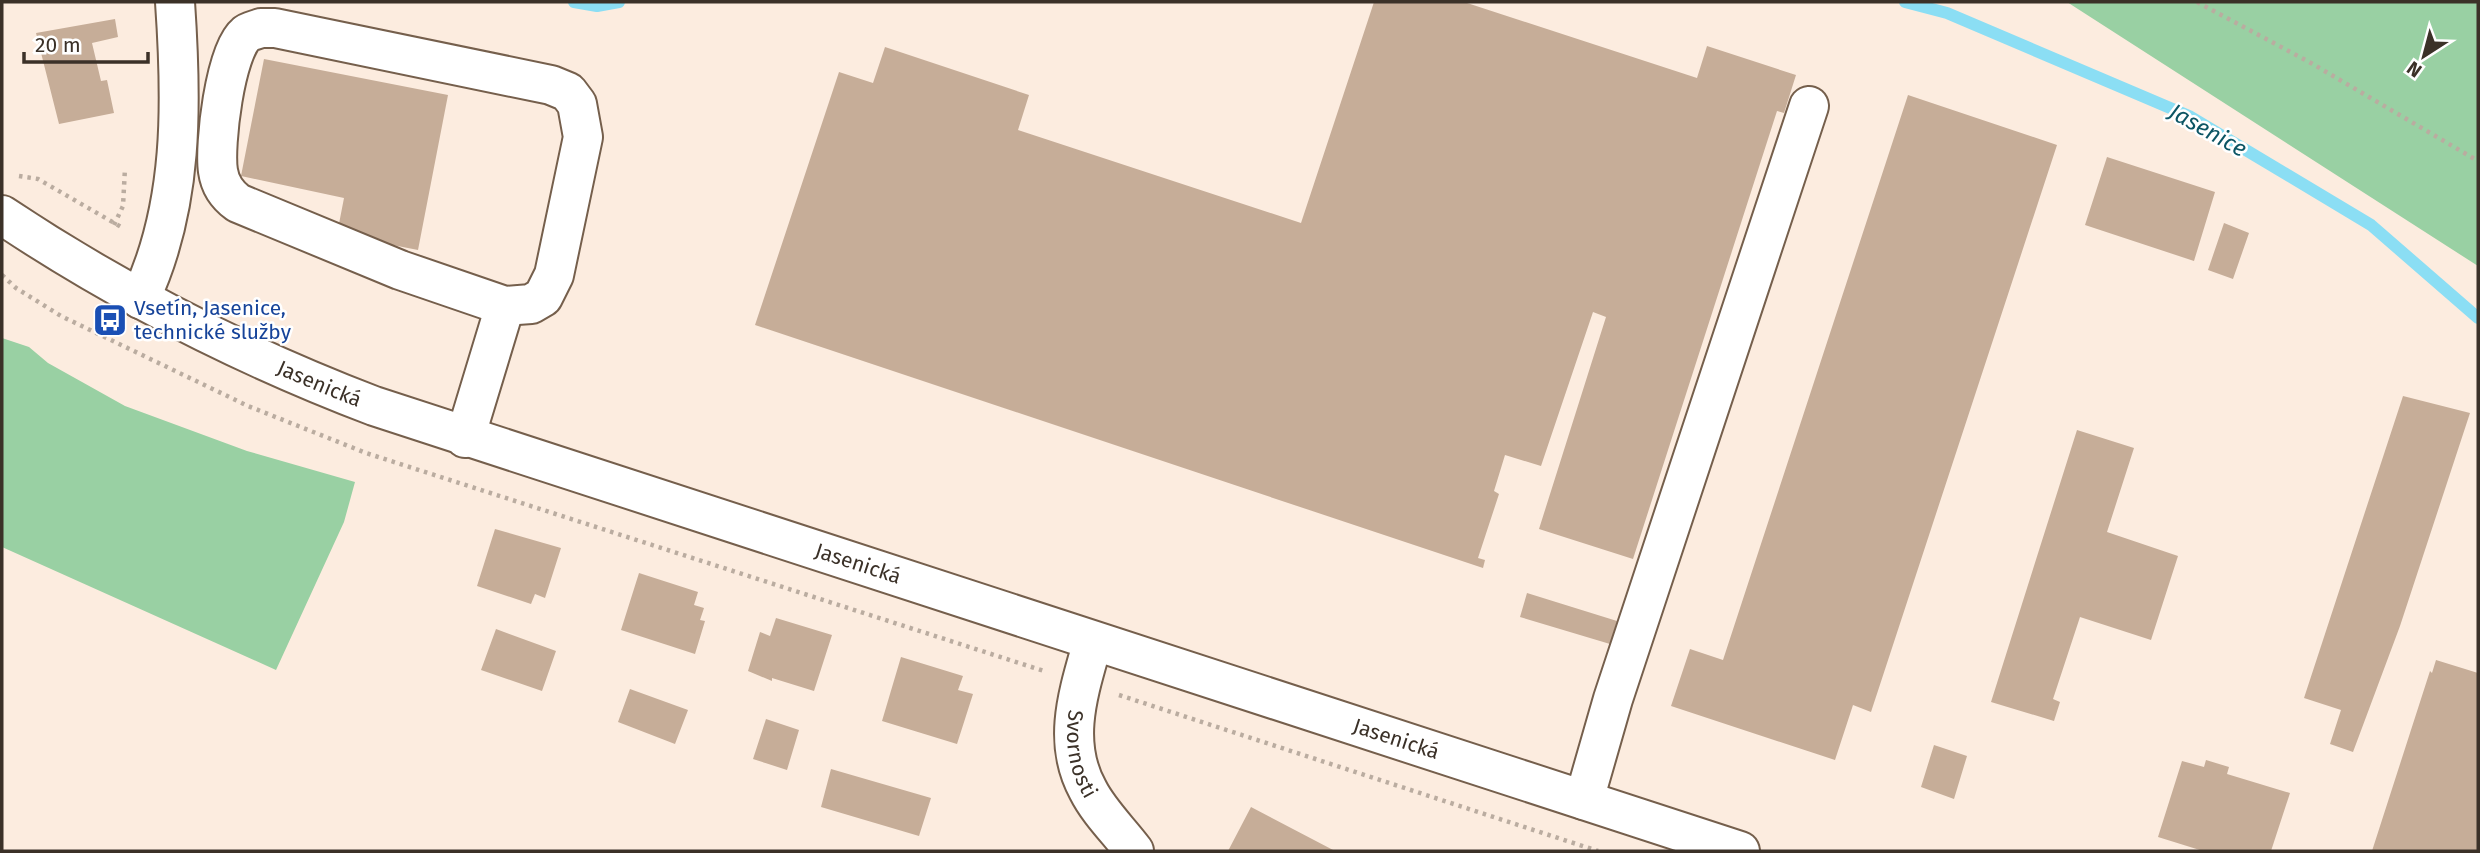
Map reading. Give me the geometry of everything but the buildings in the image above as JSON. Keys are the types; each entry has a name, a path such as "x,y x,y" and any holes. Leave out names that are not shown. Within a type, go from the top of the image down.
{"street":[{"path":"140,299 163,244 173,195 180,89 175,2"},
{"path":"261,28 275,28 551,85 568,92 578,104 583,137 554,275 543,297 531,304 505,306 400,270 237,203 228,196 218,172 218,152 229,70 236,47 246,34 261,28"},
{"path":"1584,800 1613,699 1809,106"},
{"name":"Jasenická","path":"2,215 140,299 271,365 374,407 1740,851"},
{"path":"465,438 505,306"},
{"name":"Svornosti","path":"1093,641 1073,725 1073,748 1077,766 1088,791 1134,851"}],"path":[{"path":"2197,2 2311,63 2478,161"},
{"path":"38,180 114,225 123,206 125,169"},
{"path":"1082,683 1598,851"}],"green space":[{"path":"2067,2 2478,2 2478,266"},
{"path":"2,338 29,347 48,363 125,406 247,451 355,482 344,522 276,670 2,547"}],"waterway":[{"name":"Jasenice","path":"574,2 597,6 619,2"},
{"name":"Jasenice","path":"1905,2 1947,13 2189,116 2371,225 2478,318"}],"place":[{"name":"Vsetín, Jasenice, technické služby","path":"110,320"}]}
